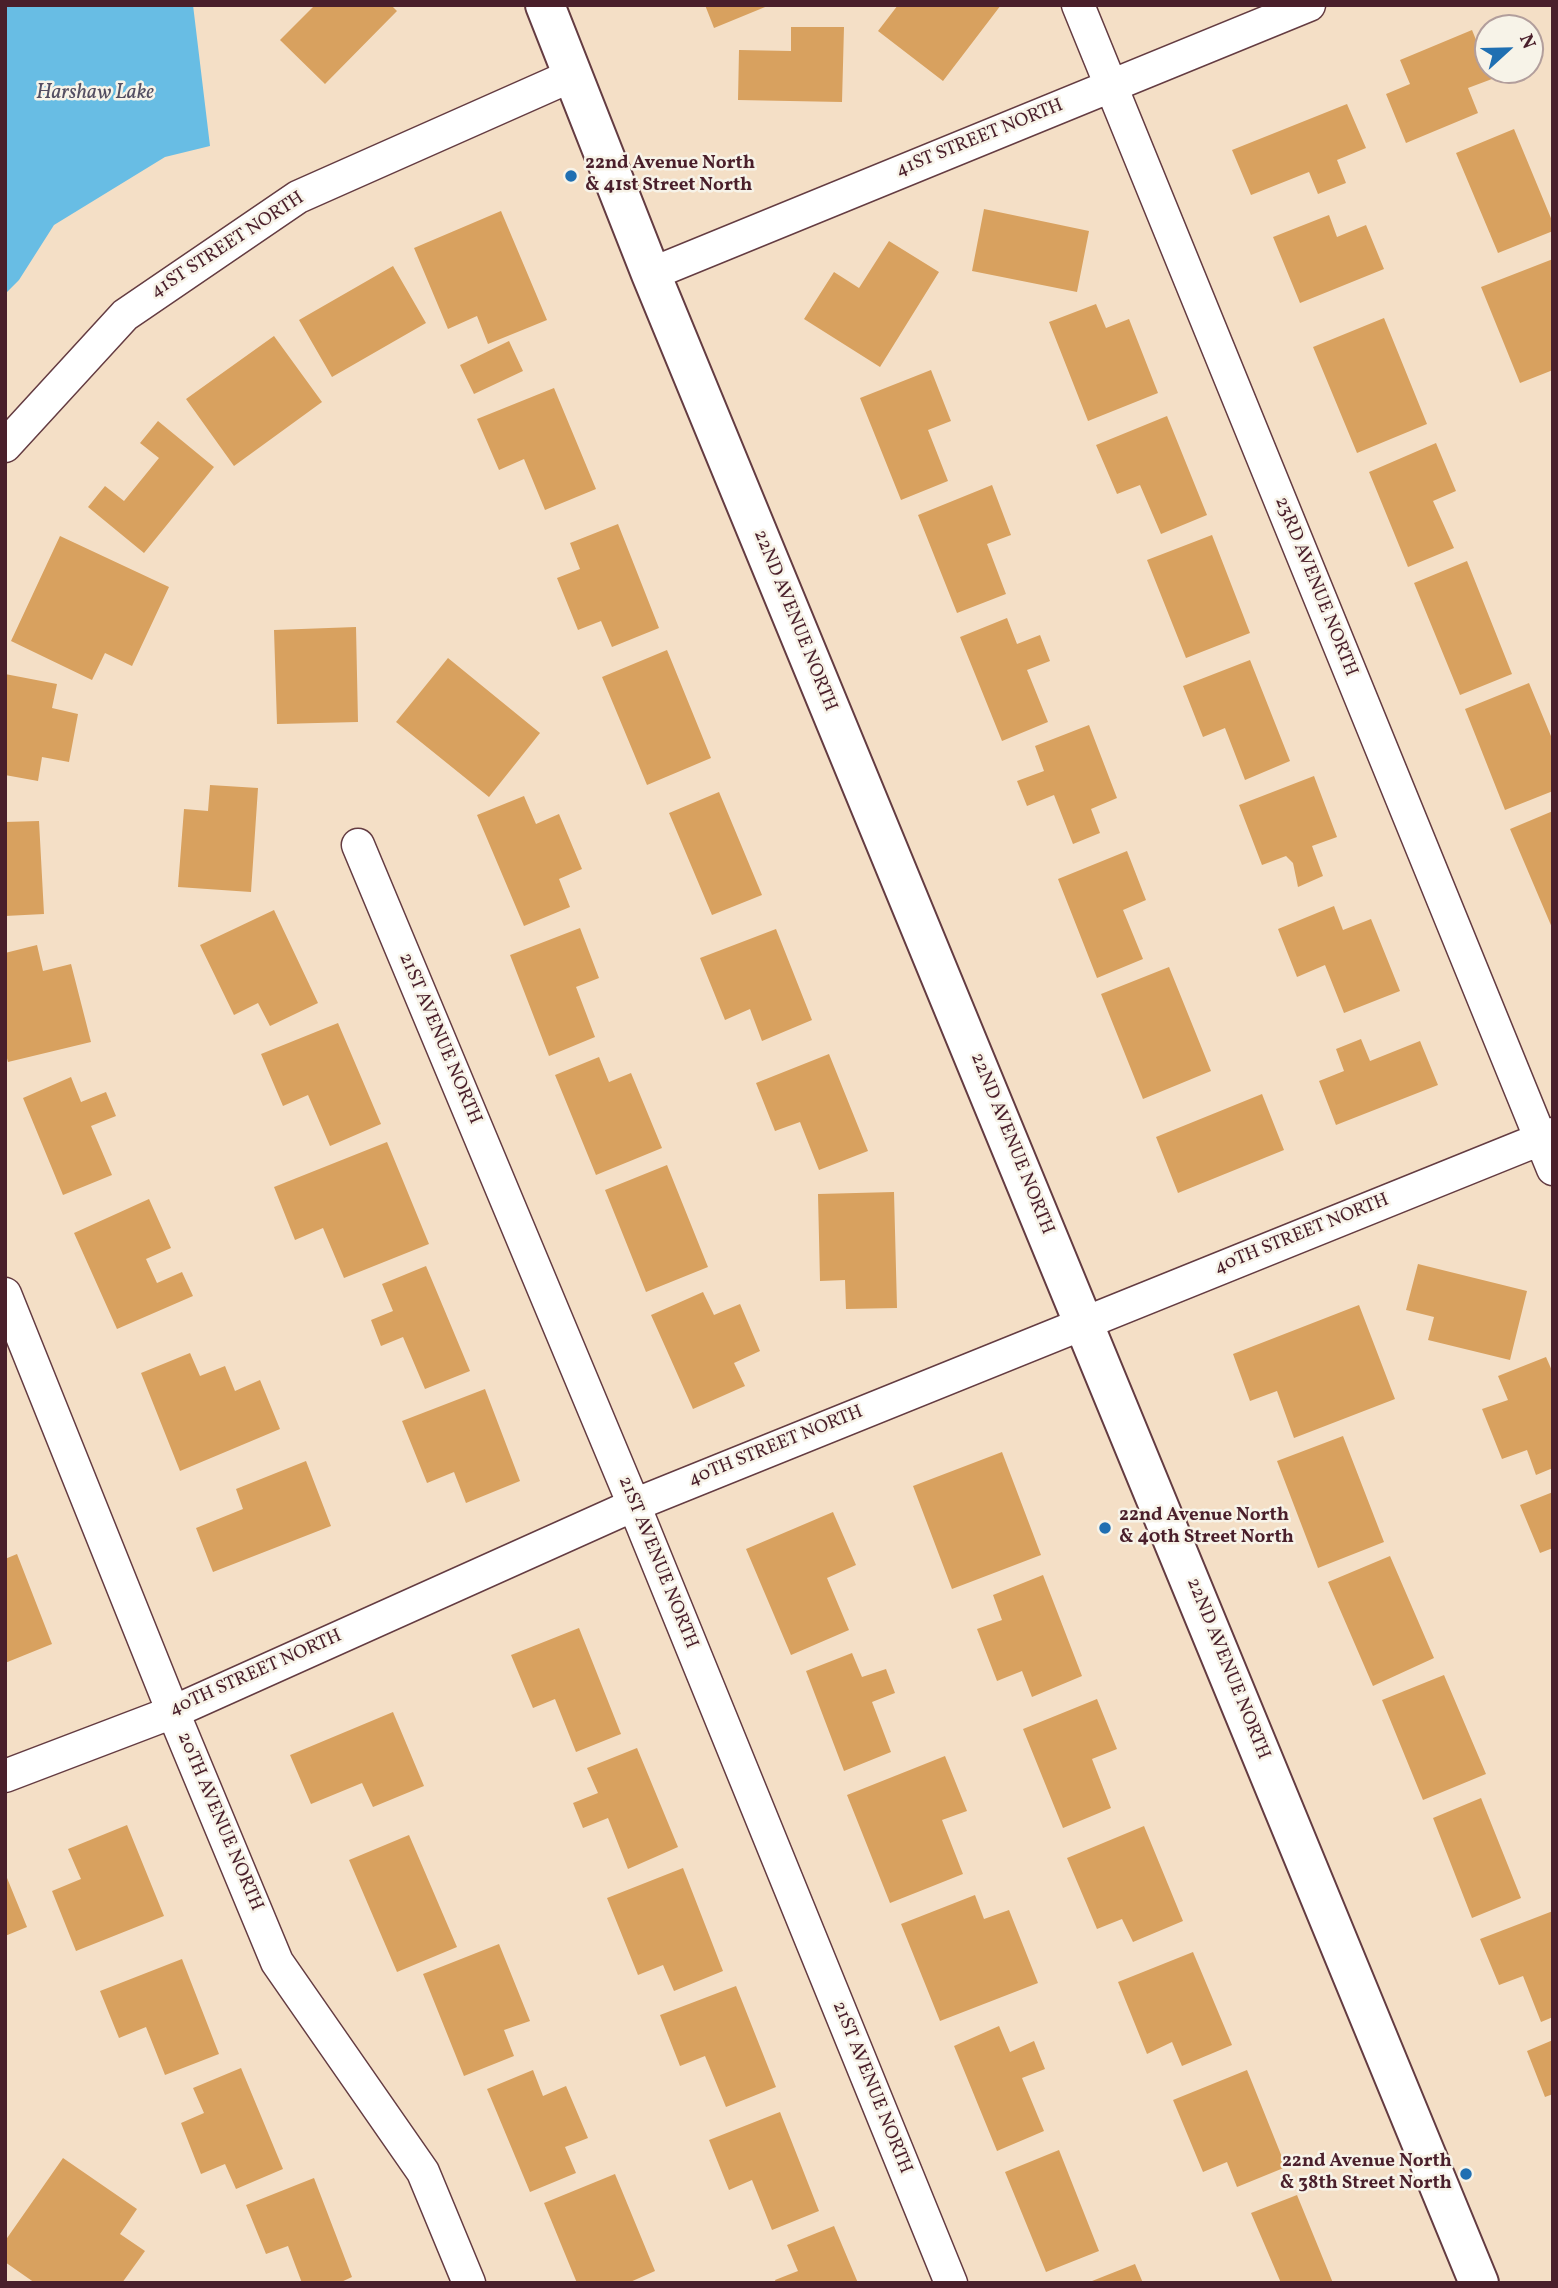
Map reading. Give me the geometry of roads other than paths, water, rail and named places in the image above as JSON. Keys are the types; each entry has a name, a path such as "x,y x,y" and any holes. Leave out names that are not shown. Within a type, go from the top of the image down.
{"main road":[{"name":"22ND AVENUE NORTH","path":"545,5 651,274 1479,2283"}],"street":[{"name":"23RD AVENUE NORTH","path":"1078,5 1547,1136 1553,1169"},
{"name":"41ST STREET NORTH","path":"651,274 1309,5"},
{"name":"41ST STREET NORTH","path":"5,446 125,315 298,197 573,75"},
{"name":"21ST AVENUE NORTH","path":"358,845 634,1505 951,2283"},
{"name":"40TH STREET NORTH","path":"5,1776 173,1712 634,1505 1547,1136"},
{"name":"20TH AVENUE NORTH","path":"5,1294 277,1962 423,2172 469,2283"}],"water":[{"name":"Harshaw Lake","path":"5,5 193,5 210,146 165,157 54,225 19,280 5,294"}],"place":[{"name":"22nd Avenue North & 41st Street North","path":"571,176"},
{"name":"22nd Avenue North & 40th Street North","path":"1105,1528"},
{"name":"22nd Avenue North & 38th Street North","path":"1466,2174"}]}
